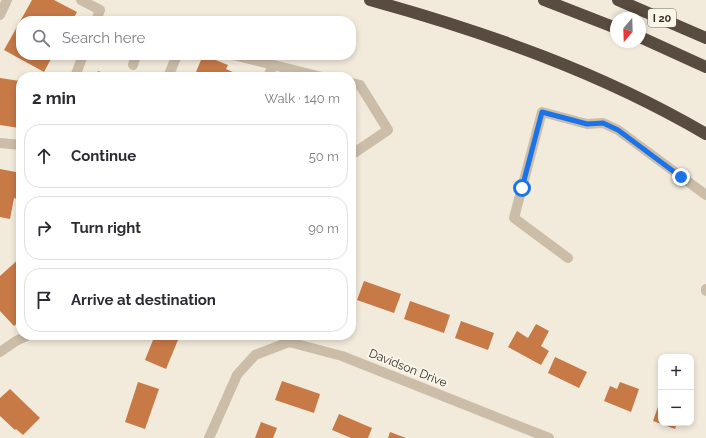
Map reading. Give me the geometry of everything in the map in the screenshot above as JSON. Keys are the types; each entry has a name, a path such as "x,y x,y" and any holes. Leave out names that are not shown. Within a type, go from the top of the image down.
{"highway":[{"path":"370,0 453,25 539,55 614,87 706,134"},
{"path":"544,0 610,26"},
{"name":"I 20","path":"618,0 706,38"},
{"name":"I 20","path":"646,41 706,67"}],"street":[{"path":"0,15 7,0"},
{"path":"81,0 100,10 98,16"},
{"path":"77,72 81,60"},
{"path":"170,72 175,60"},
{"path":"252,60 301,72"},
{"path":"270,72 272,65"},
{"path":"356,84 360,85 388,130 356,152"},
{"path":"568,258 514,218 542,112 587,124 603,123 618,130 706,195"},
{"path":"0,143 16,145"},
{"path":"0,352 18,340"},
{"name":"Davidson Drive","path":"209,438 234,381 245,366 255,355 289,342 342,356 550,438"}],"building":[{"path":"32,0 54,0 77,12 75,16 23,16"},
{"path":"16,29 16,57 4,50"},
{"path":"22,60 50,60 44,72"},
{"path":"201,60 216,60 228,65 226,69 233,72 196,72"},
{"path":"0,78 16,80 16,128 0,125"},
{"path":"0,169 16,172 16,199 14,198 10,219 0,217"},
{"path":"16,262 16,324 14,326 0,311 0,276"},
{"path":"364,281 401,294 394,313 357,300"},
{"path":"410,301 450,315 444,333 404,319"},
{"path":"461,321 494,333 488,350 455,338"},
{"path":"536,324 549,331 541,346 549,351 541,365 508,347 517,331 528,338"},
{"path":"153,340 178,340 166,369 145,360"},
{"path":"555,357 587,372 579,388 548,373"},
{"path":"282,381 320,394 314,413 275,400"},
{"path":"138,382 159,389 145,429 125,422"},
{"path":"620,382 639,389 631,412 604,401 610,386 617,389"},
{"path":"10,389 40,418 23,435 16,429 15,430 0,416 0,398"},
{"path":"658,407 658,423 653,421"},
{"path":"339,414 372,428 368,438 351,438 332,430"},
{"path":"261,422 277,428 273,438 255,438"},
{"path":"667,426 676,426 675,429"},
{"path":"390,432 406,438 388,438"}],"route":[{"path":"522,188 542,112 587,124 603,123 618,130 681,177"}]}
